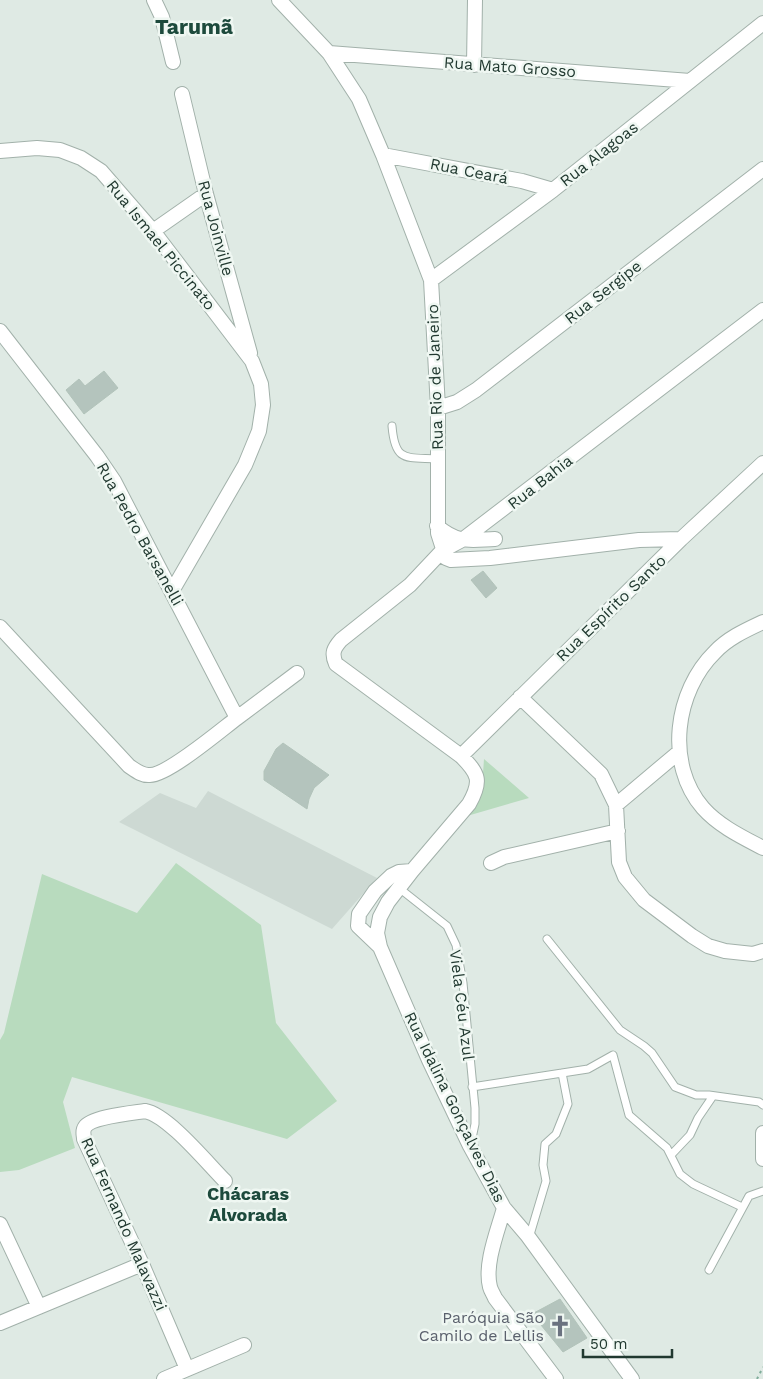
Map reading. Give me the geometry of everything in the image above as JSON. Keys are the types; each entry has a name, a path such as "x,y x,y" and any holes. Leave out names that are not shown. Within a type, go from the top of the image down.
{"street":[{"path":"154,0 162,17 173,62"},
{"name":"Rua Rio de Janeiro","path":"279,0 329,53 359,99 432,280 438,408 438,526 439,540 443,550"},
{"path":"474,65 475,0"},
{"name":"Rua Alagoas","path":"432,280 553,190 763,23"},
{"name":"Rua Mato Grosso","path":"329,53 690,81"},
{"name":"Rua Joinville","path":"182,94 206,194 252,362"},
{"name":"Rua Ismael Piccinato","path":"0,151 37,148 60,150 81,158 101,171 153,231 252,362 261,384 263,405 259,430 245,465 172,591"},
{"name":"Rua Ceará","path":"383,155 522,181 553,190"},
{"name":"Rua Sergipe","path":"438,408 457,402 476,390 763,169"},
{"path":"153,231 206,194"},
{"name":"Rua Bahia","path":"461,756 336,664 333,656 334,648 341,640 410,585 443,550 462,540 502,510 763,310"},
{"name":"Rua Pedro Barsanelli","path":"0,331 97,456 114,481 238,718"},
{"name":"Rua Espírito Santo","path":"461,756 681,539 763,463"},
{"path":"490,558 502,510"},
{"path":"438,526 447,534 462,540 495,539"},
{"path":"443,550 446,558 451,560 490,558 639,540 681,539"},
{"path":"763,622 734,637 716,651 701,668 689,691 681,714 679,752 691,792 703,809 728,829 763,848"},
{"path":"0,628 129,766 138,773 150,775 165,770 297,673"},
{"path":"520,696 601,774 616,805 619,862 625,877 644,900 708,946 725,951 753,954 763,951"},
{"path":"616,805 679,752"},
{"path":"412,870 469,804 476,791 478,781 476,774 461,756"},
{"path":"491,863 504,857 618,831"},
{"name":"Rua Idalina Gonçalves Dias","path":"412,870 380,917 377,933 380,947 429,1060 470,1146 504,1208 632,1379"},
{"name":"Rua Idalina Gonçalves Dias","path":"380,947 358,926 359,914 375,891 391,876 399,872 412,870"},
{"name":"Rua Fernando Malavazzi","path":"187,1369 142,1264 84,1139 83,1131 93,1121 145,1111 153,1112 168,1123 225,1182"},
{"path":"763,1133 763,1159"},
{"path":"504,1208 490,1257 490,1287 495,1298 556,1379"},
{"path":"0,1224 39,1307"},
{"path":"0,1323 142,1264"},
{"path":"164,1379 244,1345"}],"lane":[{"path":"392,426 397,452 404,456 438,459"},
{"name":"Viela Céu Azul","path":"399,888 447,926 456,945 463,983 475,1108 475,1124 470,1146"},
{"path":"547,939 620,1030 644,1046 652,1054 675,1088 696,1095 759,1102 763,1105"},
{"path":"472,1087 588,1069 613,1055 629,1115 667,1148 680,1174 693,1184 742,1207"},
{"path":"529,1239 546,1181 542,1165 545,1144 556,1134 568,1104 562,1073"},
{"path":"671,1155 690,1135 698,1118 713,1096"},
{"path":"709,1270 749,1196 763,1191"}],"path":[{"path":"757,1379 763,1368"}],"shaded area":[{"path":"208,791 377,878 332,929 119,822 160,793 196,808"}],"green space":[{"path":"484,759 529,798 467,816 482,788"},
{"path":"176,863 261,925 276,1023 337,1101 287,1139 72,1077 63,1102 75,1148 19,1170 0,1172 0,1040 4,1033 42,874 137,913"}],"building":[{"path":"104,371 118,388 84,414 66,390 79,379 85,386"},
{"path":"483,571 497,588 486,598 471,580"},
{"path":"283,743 329,775 314,788 307,809 264,780 264,771 276,749"},
{"name":"Paróquia São Camilo de Lellis","path":"560,1299 587,1338 563,1352 532,1314"}],"place":[{"name":"Paróquia São Camilo de Lellis","path":"560,1326"}],"district":[{"name":"Tarumã","path":"194,26"},
{"name":"Chácaras Alvorada","path":"248,1203"}]}
